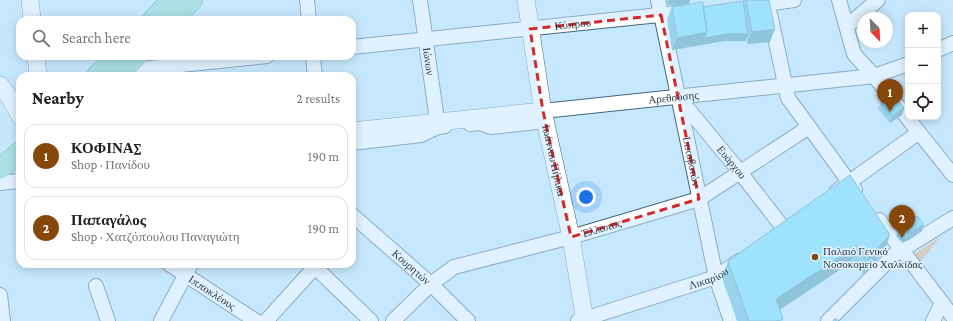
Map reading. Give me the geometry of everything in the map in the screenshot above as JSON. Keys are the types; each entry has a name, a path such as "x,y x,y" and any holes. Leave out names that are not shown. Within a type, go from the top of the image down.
{"main road":[{"path":"162,16 186,6"},
{"path":"177,16 186,6"},
{"path":"108,72 119,68 131,60"},
{"path":"0,168 16,158"},
{"path":"0,183 16,161"}],"street":[{"path":"30,0 32,16"},
{"path":"307,0 309,16"},
{"name":"Ιώνων","path":"420,0 438,124"},
{"name":"Ιωάννου Πήλικα","path":"526,0 544,116 571,237 583,320"},
{"name":"Ιπποβοτών","path":"658,0 716,276 731,321"},
{"path":"737,7 767,2 794,0"},
{"path":"839,0 854,54 874,76 953,175"},
{"path":"847,26 878,0"},
{"path":"767,2 788,98 849,182 953,317"},
{"name":"Κύπρου","path":"356,47 699,11"},
{"path":"941,49 953,43"},
{"path":"36,60 38,72"},
{"path":"119,68 196,65 235,60"},
{"path":"313,60 315,72"},
{"name":"Αρεθούσης","path":"356,131 544,116 678,97 874,76 905,65"},
{"path":"0,85 16,109"},
{"name":"Ευάρχου","path":"678,97 740,172 784,229"},
{"name":"Αρεθούσης","path":"356,143 421,135 438,124"},
{"name":"Έλλοπος","path":"393,321 431,284 454,267 571,237 699,199 809,127"},
{"path":"828,197 918,133"},
{"path":"0,183 16,181"},
{"name":"Κουρητών","path":"356,218 431,284 468,321"},
{"path":"828,321 901,250 953,218"},
{"path":"771,238 796,220"},
{"name":"Λικαρίου","path":"583,320 716,276 747,255"},
{"path":"266,321 314,268"},
{"path":"316,268 371,321"},
{"path":"161,321 188,269"},
{"name":"Ιπποκλέους","path":"188,269 256,321"},
{"path":"96,286 108,321"},
{"path":"0,295 3,321"},
{"path":"933,321 942,303"}],"highlighted area":[{"path":"661,15 699,199 571,237 543,111 530,29"}],"shaded area":[{"path":"942,235 918,265 913,255"}],"building":[{"path":"746,0 769,0 775,29 752,32"},
{"path":"743,1 748,34 727,34 705,38 707,32 703,7"},
{"path":"703,2 707,32 677,38 672,7"},
{"path":"890,92 904,108 892,116 881,102"},
{"name":"Παλαιό Γενικό Νοσοκομείο Χαλκίδας","path":"850,175 890,235 869,257 856,246 776,299 783,319 776,321 749,321 728,261"},
{"path":"917,216 924,224 911,233 905,224"},
{"path":"904,228 910,236 903,240 897,233"}],"place":[{"name":"ΚΟΦΙΝΑΣ","path":"890,112"},
{"name":"Παπαγάλος","path":"902,238"},
{"name":"Παλαιό Γενικό Νοσοκομείο Χαλκίδας","path":"815,257"}]}
